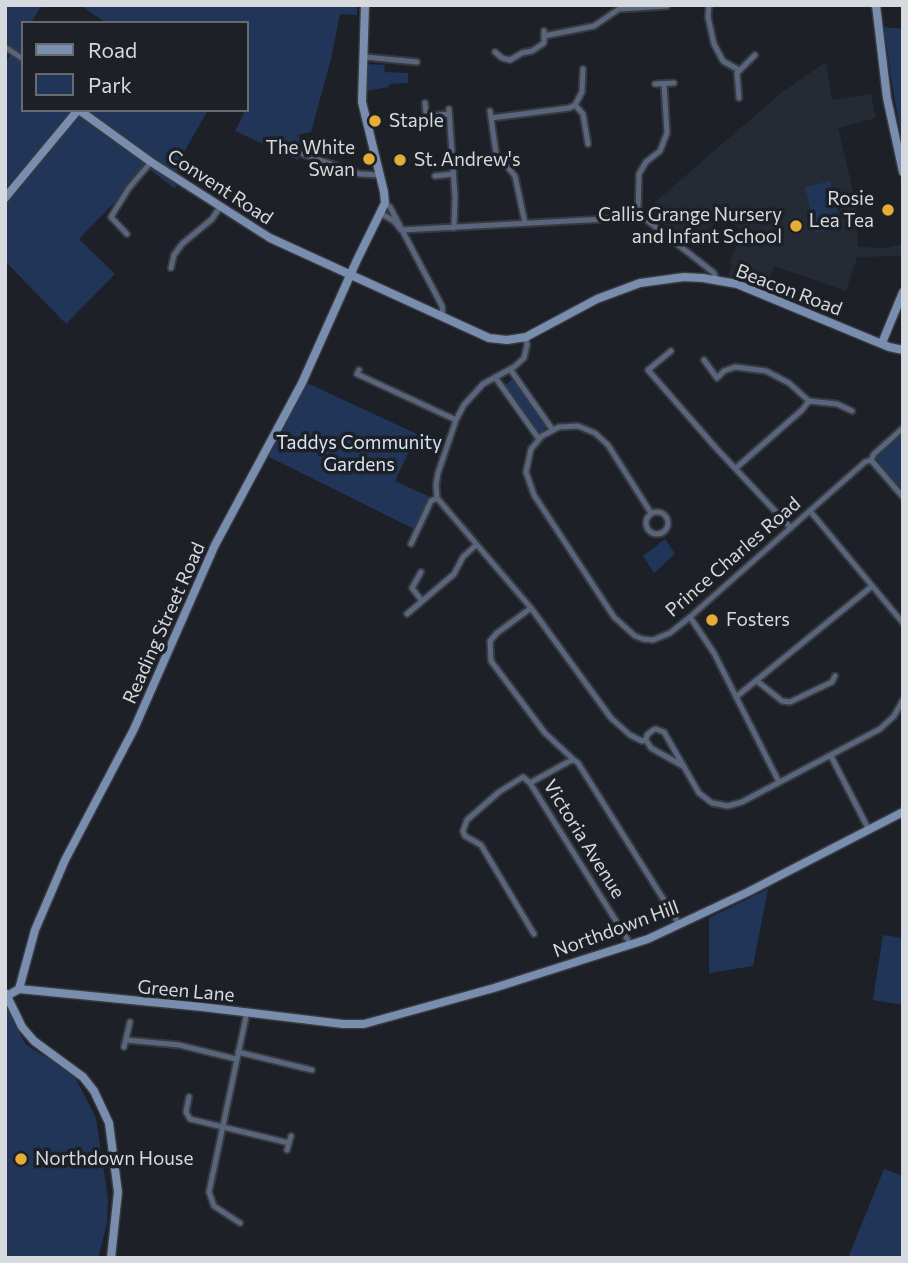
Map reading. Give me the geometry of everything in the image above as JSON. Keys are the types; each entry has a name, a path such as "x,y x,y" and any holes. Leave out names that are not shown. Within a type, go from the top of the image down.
{"street":[{"path":"365,5 362,102 385,203 390,207 442,306 443,317"},
{"path":"709,5 708,17 715,44 723,61 739,70"},
{"path":"876,5 887,98 903,172"},
{"path":"495,52 510,60 531,51 544,37 594,26 619,9 667,6"},
{"path":"5,47 21,58"},
{"path":"741,94 739,70 755,54"},
{"path":"365,57 417,62"},
{"path":"575,105 582,92 585,73"},
{"path":"638,216 639,174 646,162 660,151 667,134 664,83"},
{"path":"655,84 674,83"},
{"path":"425,103 427,124"},
{"path":"525,223 515,176 496,153 491,114 550,110 575,105"},
{"path":"575,105 583,114 588,141 595,137"},
{"path":"5,198 76,112"},
{"name":"Convent Road","path":"81,112 151,162 270,238 352,275"},
{"path":"427,116 449,112 454,228"},
{"path":"303,154 360,174 380,175"},
{"path":"127,234 111,217 129,188 151,162"},
{"path":"435,176 453,174"},
{"name":"Reading Street Road","path":"19,989 35,930 65,860 134,729 215,545 302,383 385,203"},
{"path":"171,268 174,255 182,244 212,219 220,207"},
{"path":"380,213 394,221 401,230"},
{"path":"401,230 638,216 649,219 699,259 714,273 716,279"},
{"name":"Beacon Road","path":"352,275 489,338 507,340 526,337 597,299 626,287 684,277 716,279 737,284 903,350"},
{"path":"882,343 903,292"},
{"path":"526,337 524,358 474,392 456,420 438,473 437,498 531,608 611,718 630,735 642,741 646,740"},
{"path":"671,351 648,370 791,528"},
{"path":"704,360 717,378 724,371 735,367 755,368 789,383 809,401 837,404 852,411"},
{"path":"510,369 552,429 578,426 599,436 651,513"},
{"path":"359,370 357,374 456,420"},
{"path":"495,377 539,439"},
{"path":"736,468 809,401"},
{"name":"Prince Charles Road","path":"552,429 539,439 529,454 526,466 531,490 614,617 635,636 653,640 663,638 690,617 865,462 872,460 878,450 903,428"},
{"path":"872,460 903,497"},
{"path":"411,544 431,501 437,498"},
{"path":"810,511 903,623"},
{"path":"660,512 667,518 668,524 663,532 657,534 648,530 646,521 651,513 660,512"},
{"path":"407,614 454,574 463,557 476,545"},
{"path":"421,572 412,588 422,601"},
{"path":"736,697 871,587"},
{"path":"531,608 490,641 491,661 545,733 575,760 679,924"},
{"path":"690,617 714,653 779,782"},
{"path":"757,681 782,701 790,702 832,682 835,676"},
{"path":"646,740 653,730 664,732 699,793 720,806 735,805 880,729 894,716 903,699"},
{"path":"646,740 651,748 683,766"},
{"path":"831,756 869,830"},
{"path":"530,783 575,760"},
{"name":"Victoria Avenue","path":"534,934 481,845 467,837 463,831 467,820 499,792 523,777 530,783 631,945"},
{"name":"Northdown Hill","path":"364,1024 494,988 631,945 679,924 903,812"},
{"path":"528,923 534,919"},
{"path":"19,989 6,995 22,1027 34,1041 83,1077 94,1091 109,1123 118,1192 111,1258"},
{"name":"Green Lane","path":"19,989 343,1024 364,1024"},
{"path":"240,1223 214,1206 209,1197 247,1012"},
{"path":"124,1047 130,1022"},
{"path":"126,1040 178,1045 313,1070"},
{"path":"189,1097 186,1112 190,1119 288,1146 292,1136"},
{"path":"234,1219 239,1212"}],"shaded area":[{"path":"826,62 832,100 871,94 876,118 838,128 855,199 858,247 886,248 903,244 903,256 857,257 846,291 774,266 765,289 728,275 732,264 729,263 743,231 723,216 690,245 646,210 781,93"}],"green space":[{"path":"5,5 42,5 32,21 21,21 21,112 207,112 179,161 175,189 148,168 79,239 115,274 66,324 5,261 5,203 55,143 48,139 5,189 5,57 8,58 14,49 5,45"},
{"path":"80,5 357,5 357,15 340,14 311,132 297,135 304,140 298,160 235,131 243,112 248,112 248,21 103,21"},
{"path":"884,27 903,29 903,146 891,78"},
{"path":"367,64 385,65 384,72 408,73 408,83 389,84 389,87 367,91"},
{"path":"830,181 841,227 816,233 805,187"},
{"path":"512,379 546,425 543,432 537,431 504,386"},
{"name":"Taddys Community Gardens","path":"305,382 417,434 395,481 430,497 416,530 265,455"},
{"path":"903,431 903,494 875,457"},
{"path":"665,539 675,554 654,573 643,556"},
{"path":"768,889 753,966 709,973 709,918"},
{"path":"883,935 903,938 903,1005 873,1000"},
{"path":"5,1003 25,1044 74,1075 96,1118 108,1199 107,1223 98,1258 5,1258"},
{"path":"884,1169 903,1176 903,1258 848,1258"}],"place":[{"name":"Staple","path":"375,121"},
{"name":"The White Swan","path":"369,159"},
{"name":"St. Andrew's","path":"400,160"},
{"name":"Rosie Lea Tea","path":"888,210"},
{"name":"Callis Grange Nursery and Infant School","path":"796,226"},
{"name":"Fosters","path":"712,620"},
{"name":"Northdown House","path":"21,1159"}]}
